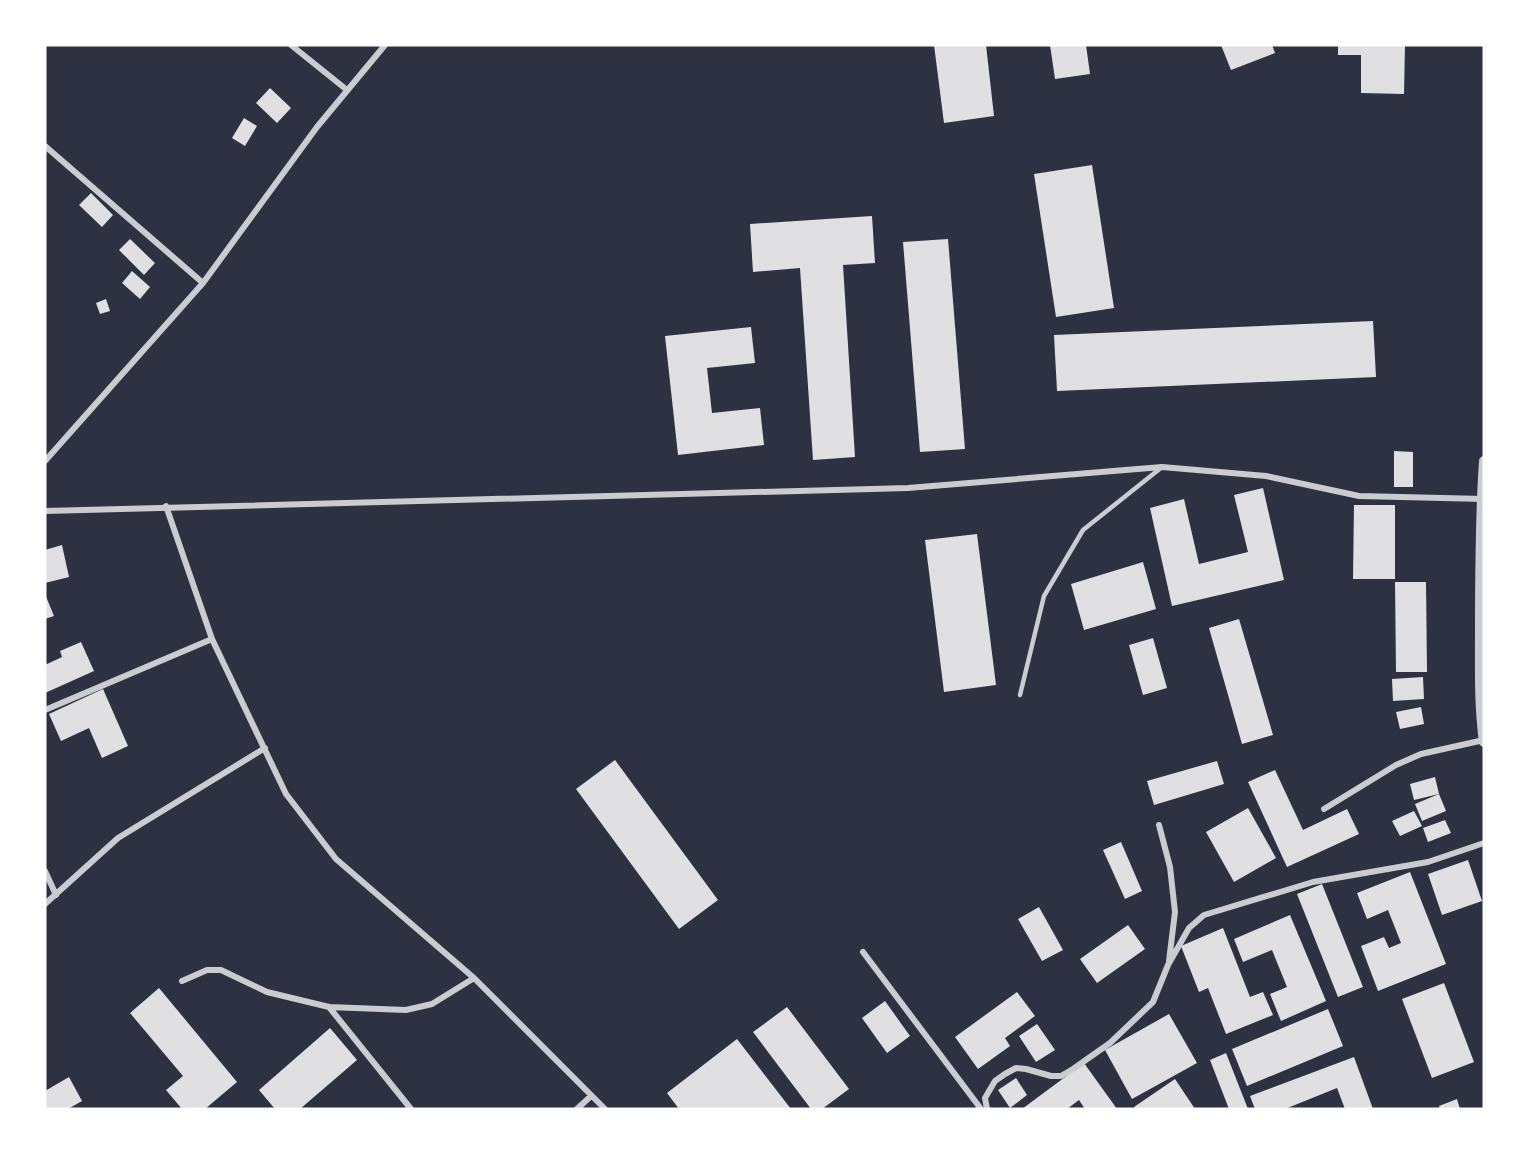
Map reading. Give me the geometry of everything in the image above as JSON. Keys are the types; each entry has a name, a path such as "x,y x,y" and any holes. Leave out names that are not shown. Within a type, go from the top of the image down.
{"street":[{"path":"291,45 347,90"},
{"path":"45,461 203,283 317,127 385,45"},
{"path":"45,146 203,283"},
{"path":"1324,809 1396,765 1421,754 1484,741 1480,696 1484,461"},
{"path":"45,511 908,488 1162,467 1266,477 1359,496 1483,499"},
{"path":"166,507 212,639 286,794 336,859 474,978 605,1109"},
{"path":"45,710 212,639"},
{"path":"45,904 118,838 265,748"},
{"path":"1159,825 1170,867 1175,912 1168,964"},
{"path":"987,1109 985,1098 995,1081 1016,1068 1061,1076 1110,1043 1153,1002 1168,964 1189,928 1204,915 1313,882 1428,862 1484,843"},
{"path":"45,871 56,895"},
{"path":"863,952 981,1109"},
{"path":"182,981 207,970 221,970 267,992 329,1007 406,1010 432,1004 474,978"},
{"path":"329,1007 411,1109"},
{"path":"577,1109 591,1096"}],"lane":[{"path":"1020,695 1044,596 1083,531 1162,467"}],"building":[{"path":"934,45 986,45 994,116 944,123"},
{"path":"1050,45 1086,45 1090,74 1055,79"},
{"path":"1221,45 1272,45 1275,53 1231,70"},
{"path":"1338,45 1405,45 1404,94 1361,93 1361,55 1338,55"},
{"path":"270,88 291,108 277,123 256,103"},
{"path":"244,118 257,126 245,146 232,138"},
{"path":"1092,165 1114,308 1056,317 1034,174"},
{"path":"91,193 113,215 102,227 79,205"},
{"path":"872,216 875,263 843,265 855,457 813,460 800,268 753,272 750,224"},
{"path":"130,239 155,263 144,275 119,250"},
{"path":"948,239 965,449 920,452 903,242"},
{"path":"132,271 150,287 140,299 122,283"},
{"path":"106,299 110,311 100,314 96,303"},
{"path":"1373,321 1376,377 1057,391 1054,335"},
{"path":"751,327 755,363 707,368 712,413 760,408 764,445 678,455 665,336"},
{"path":"1394,451 1413,452 1413,487 1394,487"},
{"path":"1263,488 1284,580 1172,606 1150,508 1184,499 1199,564 1248,552 1234,495"},
{"path":"1354,505 1395,505 1395,579 1353,579"},
{"path":"977,534 996,685 944,692 925,540"},
{"path":"62,545 69,577 45,583 45,550"},
{"path":"1143,562 1156,609 1084,630 1071,584"},
{"path":"1395,582 1426,582 1427,672 1396,672"},
{"path":"45,594 54,616 45,619"},
{"path":"1239,619 1273,735 1242,744 1209,628"},
{"path":"1153,638 1167,688 1143,695 1129,645"},
{"path":"81,642 94,671 45,693 45,665 62,657 60,651"},
{"path":"1423,677 1424,699 1393,701 1392,679"},
{"path":"103,689 128,746 102,758 89,728 61,741 49,714"},
{"path":"1421,707 1424,724 1400,729 1396,712"},
{"path":"615,760 718,900 679,929 576,789"},
{"path":"1217,761 1224,784 1154,805 1147,781"},
{"path":"1275,770 1303,830 1347,809 1359,834 1287,867 1248,782"},
{"path":"1435,777 1439,794 1414,800 1410,784"},
{"path":"1439,794 1446,811 1422,821 1415,804"},
{"path":"1248,808 1276,858 1234,882 1206,832"},
{"path":"1414,811 1422,826 1400,836 1392,821"},
{"path":"1445,820 1451,833 1428,842 1423,828"},
{"path":"1121,842 1142,891 1125,899 1103,850"},
{"path":"1468,860 1482,901 1442,915 1428,874"},
{"path":"1410,872 1446,964 1378,991 1361,946 1384,937 1389,948 1401,943 1388,910 1367,919 1357,893"},
{"path":"1322,884 1363,987 1338,997 1297,894"},
{"path":"1039,907 1063,950 1042,961 1018,919"},
{"path":"1290,915 1326,1001 1281,1021 1270,994 1287,987 1272,950 1243,962 1234,939"},
{"path":"1128,925 1145,949 1097,983 1080,959"},
{"path":"1223,928 1250,997 1263,992 1273,1015 1226,1034 1208,988 1199,992 1181,946"},
{"path":"1444,983 1474,1062 1432,1078 1402,999"},
{"path":"159,988 237,1082 205,1109 182,1109 166,1090 183,1076 130,1013"},
{"path":"1017,992 1035,1016 1005,1038 1010,1046 978,1069 955,1037"},
{"path":"885,1001 910,1036 887,1053 862,1018"},
{"path":"787,1007 849,1089 822,1109 811,1109 753,1032"},
{"path":"1328,1009 1343,1046 1247,1086 1232,1049"},
{"path":"1169,1014 1197,1063 1132,1099 1105,1050"},
{"path":"1037,1024 1055,1050 1036,1062 1019,1036"},
{"path":"330,1028 357,1060 300,1109 275,1109 259,1090"},
{"path":"737,1039 791,1109 679,1109 667,1093"},
{"path":"1226,1053 1248,1109 1229,1109 1210,1060"},
{"path":"1354,1057 1373,1109 1345,1109 1337,1088 1285,1109 1255,1109 1250,1096"},
{"path":"1084,1063 1117,1109 1085,1109 1079,1100 1067,1109 1022,1109"},
{"path":"69,1077 82,1101 68,1109 45,1109 45,1091"},
{"path":"1016,1078 1027,1095 1010,1108 998,1090"},
{"path":"1175,1079 1195,1109 1136,1109 1134,1107"},
{"path":"1457,1099 1460,1109 1440,1109 1439,1106"}]}
